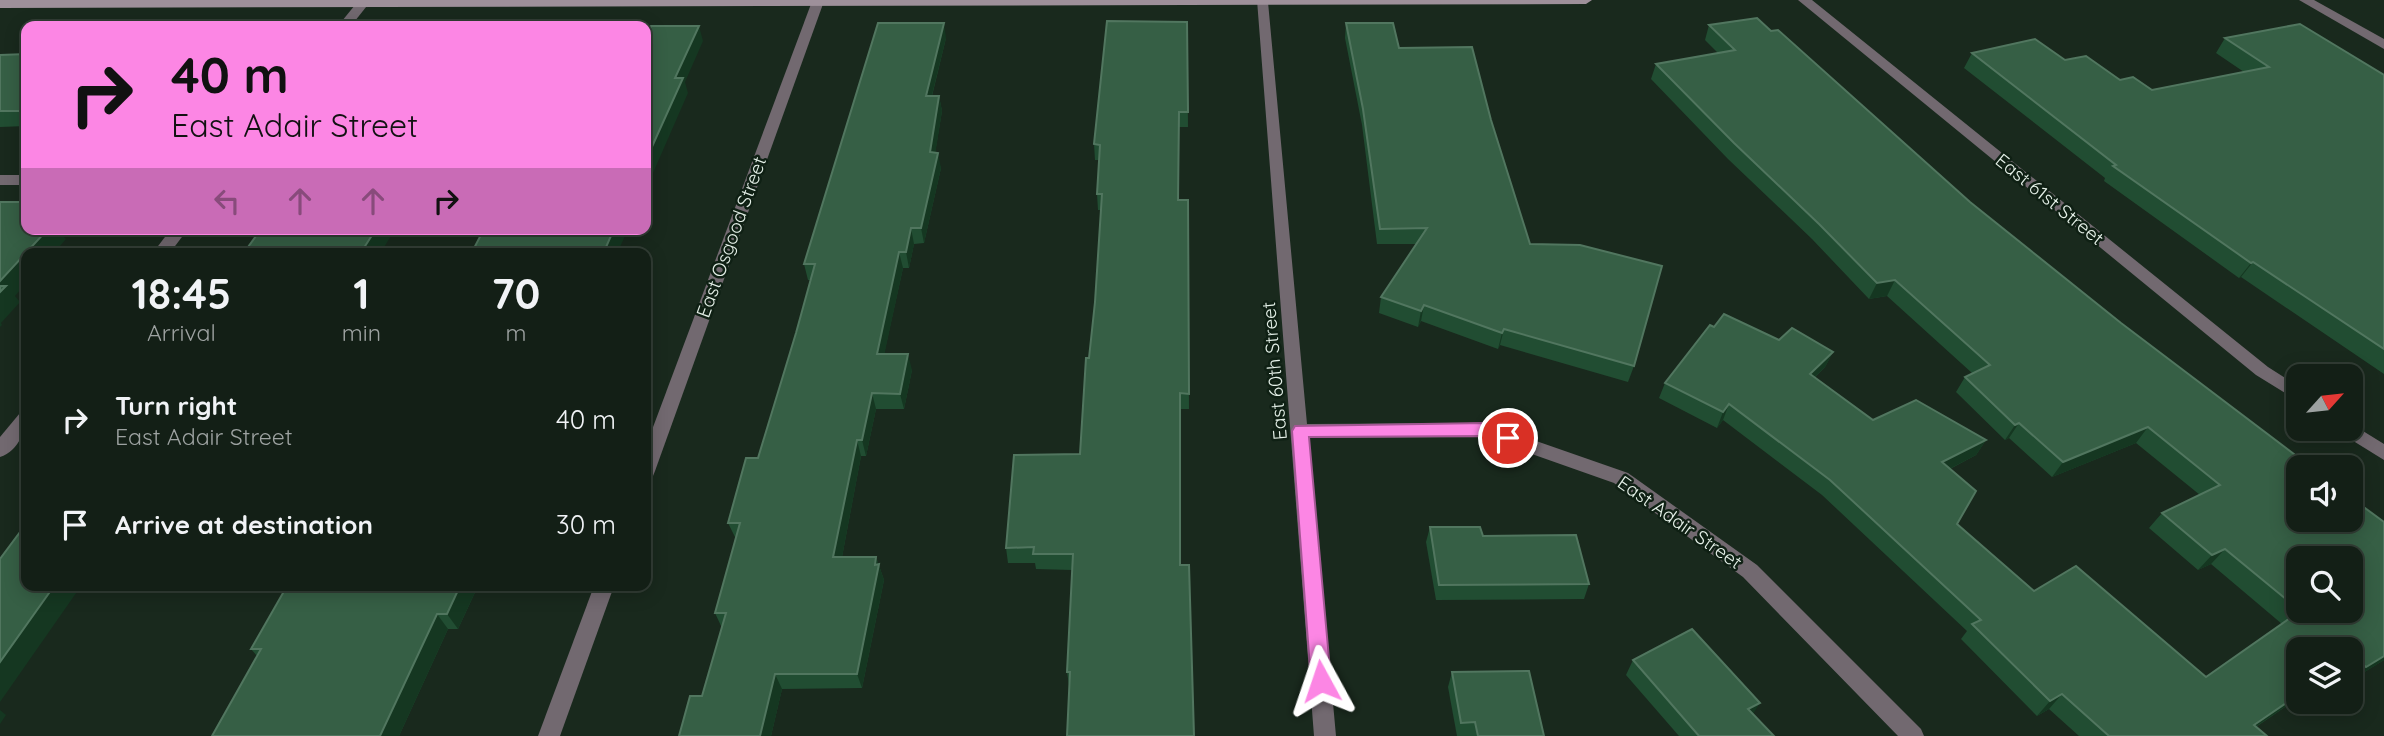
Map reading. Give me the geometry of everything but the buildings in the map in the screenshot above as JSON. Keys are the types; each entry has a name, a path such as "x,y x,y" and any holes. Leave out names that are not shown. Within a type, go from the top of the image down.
{"street":[{"path":"0,4 1586,0"},
{"name":"East 61st Street","path":"1804,0 2262,371 2286,387"},
{"path":"2305,0 2384,45"},
{"path":"348,21 364,2"},
{"name":"East 60th Street","path":"1262,2 1301,431 1325,736"},
{"name":"East Osgood Street","path":"651,457 817,4"},
{"path":"0,180 21,180"},
{"path":"0,450 21,424"},
{"name":"East Adair Street","path":"1301,431 1485,430 1621,478 1750,571 1913,736"},
{"path":"2363,439 2384,453"},
{"path":"549,736 602,591"}],"route":[{"path":"1321,681 1301,431 1485,430 1508,438"}]}
